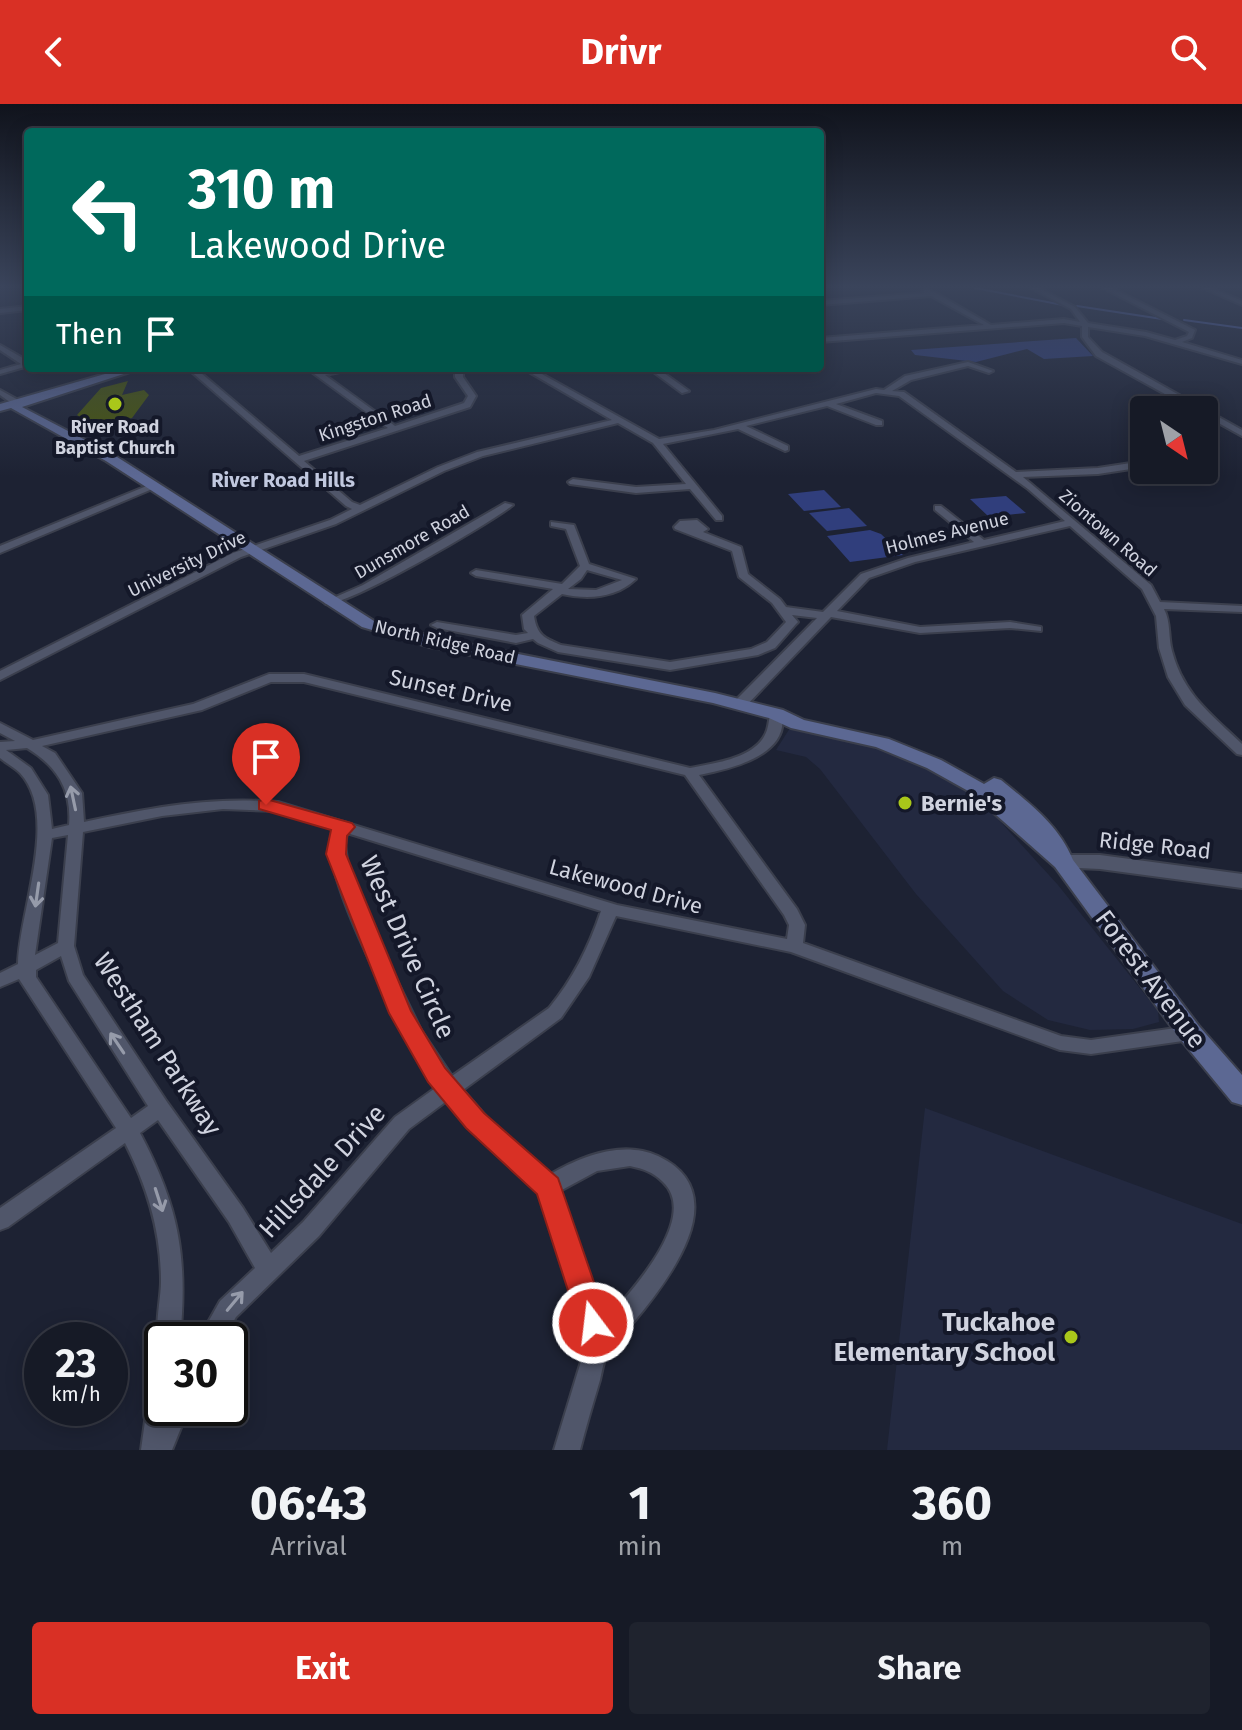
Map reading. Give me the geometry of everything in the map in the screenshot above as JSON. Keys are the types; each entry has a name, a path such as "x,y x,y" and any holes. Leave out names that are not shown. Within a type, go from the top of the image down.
{"main road":[{"path":"0,408 123,372"},
{"name":"North Ridge Road","path":"17,403 16,408 47,428 68,435 330,602 385,630 740,704 798,724 882,743 934,764 991,798 1063,862"},
{"name":"Forest Avenue","path":"1063,862 1190,1033 1242,1094"}],"street":[{"path":"6,351 24,362"},
{"path":"1096,351 1175,396"},
{"path":"1205,351 1242,362"},
{"path":"657,442 888,390 908,378 968,364 989,371"},
{"path":"0,372 24,365"},
{"path":"196,372 349,504 360,509"},
{"path":"315,372 393,428"},
{"name":"Kingston Road","path":"297,460 469,403 472,396 459,372"},
{"path":"533,372 657,442 719,518"},
{"path":"658,372 685,391"},
{"name":"Ziontown Road","path":"888,390 901,394 1016,475 1139,579 1158,605 1174,677 1190,702 1242,751"},
{"path":"0,392 17,403"},
{"path":"830,404 879,423"},
{"name":"University Drive","path":"0,676 250,550 326,525 428,474 480,454 620,420"},
{"path":"1218,420 1242,433"},
{"path":"739,426 785,448"},
{"path":"1016,475 1130,466"},
{"path":"573,482 636,490 692,486"},
{"path":"0,550 152,487"},
{"name":"Dunsmore Road","path":"330,602 367,587 508,505"},
{"path":"938,508 981,543"},
{"name":"Holmes Avenue","path":"740,704 865,576 875,570 1073,522"},
{"path":"550,528 570,527 585,566"},
{"path":"585,566 528,615 530,629 558,648 662,665 754,652 771,645 792,622 783,610 743,575 737,549 694,532"},
{"path":"476,573 561,588 577,595 611,594 631,579 585,566"},
{"path":"1158,605 1242,609"},
{"path":"783,610 920,630 1010,625 1037,629"},
{"path":"437,625 516,639 536,635"},
{"path":"631,681 643,663"},
{"path":"652,685 662,665"},
{"name":"Sunset Drive","path":"0,749 197,707 260,681 293,677 690,772"},
{"path":"776,714 775,729 756,752 739,761 690,772 791,913 797,925 794,946"},
{"name":"Westham Parkway","path":"0,727 50,756 68,778 75,793 76,829 66,946 81,987 160,1108 236,1215 269,1270"},
{"path":"1224,735 1242,733"},
{"path":"0,749 38,786 44,803 45,835 27,977 126,1129 158,1194 167,1224 173,1273 169,1322"},
{"name":"Lakewood Drive","path":"45,835 246,803 298,812 610,908 794,946 1060,1043 1084,1047 1117,1045 1190,1033"},
{"name":"West Drive Circle","path":"345,827 338,834 336,854 373,949 419,1047 449,1089 511,1157 548,1187"},
{"name":"Ridge Road","path":"1063,862 1100,862 1242,881"},
{"name":"Hillsdale Drive","path":"269,1270 311,1229 378,1147 402,1123 541,1026 567,999 610,908"},
{"path":"0,981 66,946"},
{"path":"0,1220 160,1108"},
{"path":"567,1450 598,1345 626,1316 671,1247 684,1220 684,1196 669,1173 640,1158 609,1160 585,1167 548,1187 583,1288 598,1345"},
{"path":"220,1322 228,1309 269,1270"},
{"path":"156,1450 158,1426"},
{"path":"156,1450 168,1426"}],"shaded area":[{"path":"912,351 1020,351 976,362 915,355"},
{"path":"1030,351 1088,351 1093,356 1044,359"},
{"path":"824,490 841,507 804,511 788,494"},
{"path":"1006,496 1026,513 989,517 970,499"},
{"path":"849,508 867,526 827,531 809,513"},
{"path":"870,530 881,534 903,555 850,562 827,536"},
{"path":"790,728 858,741 892,752 940,773 977,796 1058,885 1158,1011 1159,1022 1133,1029 1090,1030 1048,1020 1003,991 916,894 820,769 806,757 776,750"},
{"name":"Tuckahoe Elementary School","path":"925,1108 1242,1224 1242,1450 887,1450"}],"building":[{"name":"River Road Baptist Church","path":"128,381 122,395 144,390 149,395 132,418 93,425 77,415 101,388"}],"place":[{"name":"River Road Baptist Church","path":"115,404"},
{"name":"Bernie's","path":"905,803"},
{"name":"Tuckahoe Elementary School","path":"1071,1337"}],"district":[{"name":"River Road Hills","path":"283,480"}],"route":[{"path":"266,805 345,827 338,834 336,854 401,1013 437,1075 475,1120 511,1157 548,1187 593,1323"}]}
